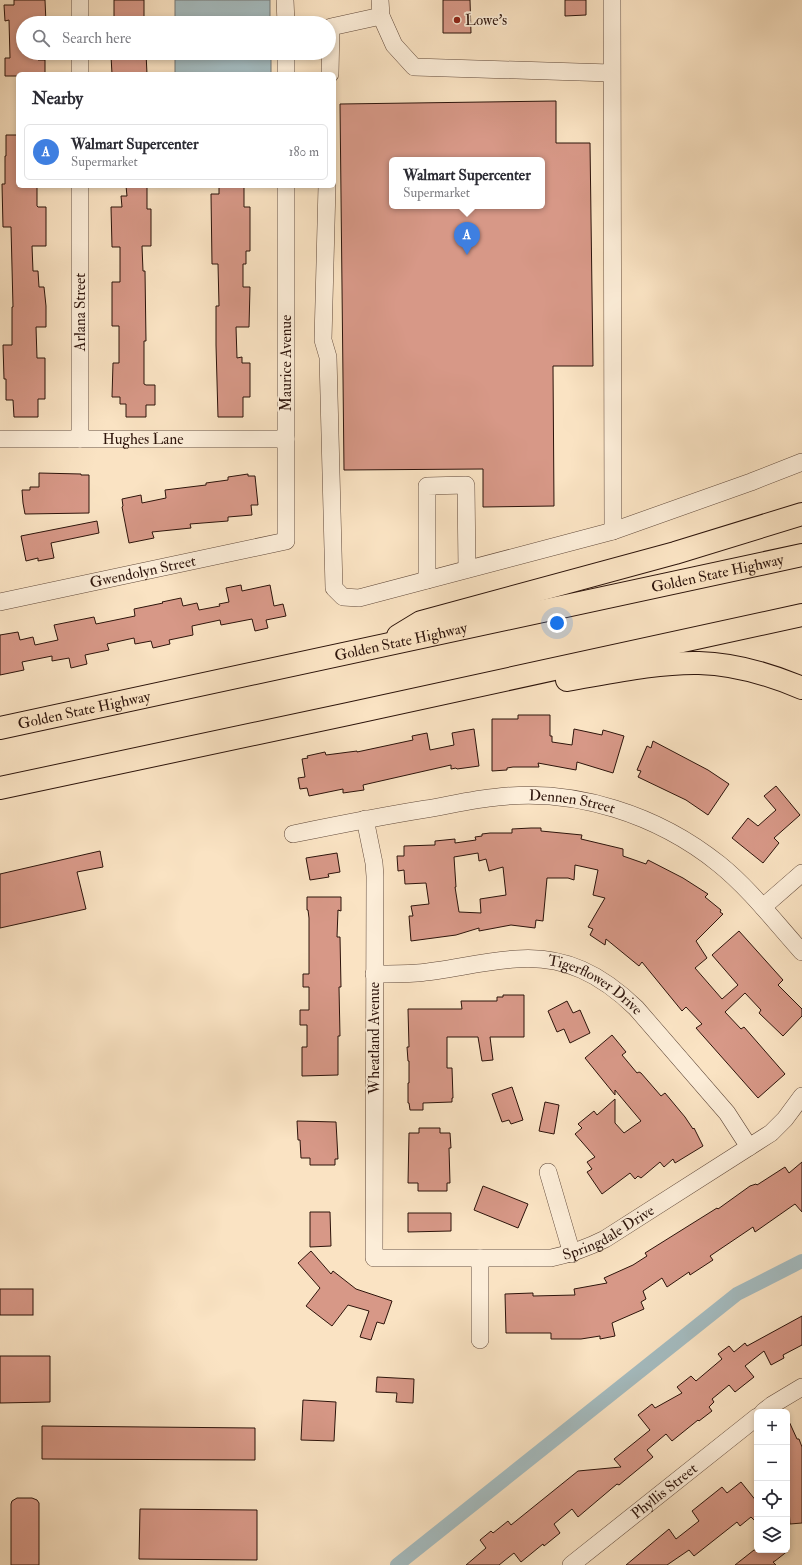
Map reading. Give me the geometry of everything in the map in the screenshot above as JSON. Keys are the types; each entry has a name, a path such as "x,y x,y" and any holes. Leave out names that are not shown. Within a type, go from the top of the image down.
{"highway":[{"path":"383,646 421,622 675,553 802,514"},
{"name":"Golden State Highway","path":"0,728 802,555"},
{"path":"0,788 802,615"},
{"path":"348,714 668,664 699,663 730,666 768,675 802,688"}],"street":[{"path":"80,0 80,16"},
{"path":"286,0 286,16"},
{"path":"612,0 613,531"},
{"path":"336,25 380,8 394,45 414,66 612,73"},
{"path":"80,60 80,72"},
{"path":"286,60 286,72"},
{"path":"330,60 330,72"},
{"name":"Arlana Street","path":"80,188 80,439"},
{"name":"Maurice Avenue","path":"286,188 286,541"},
{"path":"327,188 324,340 328,357 334,588 343,597 358,598 613,531 802,462"},
{"name":"Hughes Lane","path":"0,439 286,439"},
{"path":"427,580 428,486 466,485 467,569"},
{"name":"Gwendolyn Street","path":"0,602 286,541"},
{"name":"Dennen Street","path":"293,834 365,819 498,797 546,796 578,800 610,807 665,829 693,845 719,864 763,907 802,952"},
{"name":"Wheatland Avenue","path":"365,819 374,863 374,1258"},
{"path":"763,907 802,873"},
{"name":"Tigerflower Drive","path":"374,974 417,973 516,959 539,959 561,963 580,969 601,979 620,992 636,1008 727,1113 749,1147"},
{"name":"Springdale Drive","path":"374,1258 550,1258 572,1254 605,1239 771,1133 785,1119 802,1096"},
{"path":"548,1172 572,1254"},
{"path":"480,1258 480,1340"},
{"path":"767,1409 802,1387"},
{"name":"Phyllis Street","path":"571,1565 754,1418"}],"water":[{"path":"175,0 270,0 270,16 175,16"},
{"path":"175,60 271,60 271,72 175,72"}],"building":[{"path":"14,0 45,0 46,16 16,16 16,60 45,60 45,72 16,72 16,76 5,76 5,58 10,58 9,20 5,21 4,5 14,5"},
{"path":"114,0 144,0 144,16 114,16"},
{"name":"Lowe's","path":"443,0 470,0 471,33 443,33"},
{"path":"565,0 586,0 586,15 565,16"},
{"path":"111,60 146,60 147,72 112,72"},
{"path":"556,101 556,143 590,143 593,366 553,366 554,506 483,507 483,469 344,470 340,104"},
{"path":"6,135 16,135 16,188 37,188 37,206 46,207 46,246 32,246 33,271 38,271 39,287 44,287 46,306 46,327 36,327 37,358 45,358 45,399 38,399 38,417 14,417 13,400 6,400 3,345 12,345 13,307 11,227 3,227 2,184 5,184"},
{"path":"126,188 147,188 147,209 151,209 151,246 142,246 143,271 145,271 146,341 144,341 144,384 155,385 155,405 146,405 146,417 126,417 126,404 120,404 120,397 112,397 113,363 119,363 119,326 112,326 112,282 120,282 120,247 112,247 111,207 122,207 121,196 127,196"},
{"path":"219,188 244,188 244,207 250,207 250,251 246,251 246,264 243,264 243,287 250,287 249,327 236,327 237,358 242,357 242,363 250,363 250,397 243,397 243,417 218,417 216,306 219,306 218,264 212,264 211,194 219,194"},
{"path":"39,473 89,475 89,513 25,514 22,490 30,490 30,487 39,487"},
{"path":"248,474 248,476 255,476 258,505 251,505 252,515 228,517 228,521 190,524 191,528 152,532 154,538 129,543 122,507 122,499 141,495 142,503 166,498 165,490 206,485 206,483 228,480 228,477"},
{"path":"97,521 99,533 51,543 54,558 38,561 38,558 26,561 21,536"},
{"path":"241,585 242,591 270,585 274,606 283,604 286,616 266,620 268,628 255,631 252,619 221,625 220,620 192,626 193,635 169,640 170,644 153,648 151,641 135,644 134,638 107,644 109,650 85,655 87,664 71,668 69,658 52,661 52,656 22,662 24,670 0,675 0,635 18,632 20,640 33,637 35,645 58,640 54,625 94,617 96,624 135,616 134,609 163,603 162,602 181,598 183,606 197,603 199,610 220,606 219,604 229,602 226,588"},
{"path":"518,715 550,715 550,736 552,736 552,742 572,745 574,729 602,735 603,730 624,736 613,773 577,762 576,770 538,763 539,767 513,767 507,768 507,770 492,771 492,719 518,719"},
{"path":"474,729 479,766 451,769 451,765 363,785 364,790 343,793 343,789 309,796 307,788 300,789 298,778 305,777 302,759 308,758 307,756 325,752 326,755 357,752 413,740 412,736 427,733 430,750 454,745 452,733"},
{"path":"653,741 708,770 729,784 708,815 686,800 638,777 641,771 637,770 647,746 651,748"},
{"path":"776,786 800,815 774,838 779,843 763,863 732,838 748,818 758,826 776,810 764,796"},
{"path":"541,828 541,831 582,835 581,839 623,849 623,856 646,864 648,860 683,878 708,894 705,897 721,910 720,912 723,914 696,941 707,958 695,968 722,999 738,985 712,955 739,931 783,980 778,985 802,1009 802,1016 783,1036 759,1013 761,1010 745,993 725,1012 741,1029 744,1027 785,1074 758,1098 696,1028 702,1024 686,1007 682,1011 642,962 639,966 606,939 605,945 590,935 593,929 588,927 605,898 593,895 598,870 575,865 574,880 568,878 547,878 543,921 536,920 535,928 511,925 479,931 479,928 456,935 411,941 409,916 413,916 411,906 429,904 426,883 405,884 404,870 398,871 397,856 404,856 404,846 435,845 435,841 455,839 455,843 476,840 475,837 482,836 482,834 512,833 512,829","holes":["478,853 479,861 486,859 489,871 503,867 506,895 480,899 481,913 459,912 455,887 454,857"]},
{"path":"100,851 103,867 77,872 86,909 0,928 0,874"},
{"path":"337,853 340,872 328,874 329,877 310,880 306,858"},
{"path":"307,897 341,897 341,911 338,910 337,937 340,937 341,987 339,987 340,1036 338,1036 338,1075 302,1076 302,1047 307,1047 307,1025 300,1025 300,1010 309,1010 309,987 303,987 303,974 309,974 309,918 307,910"},
{"path":"503,995 524,995 524,1037 490,1037 493,1060 482,1061 478,1037 447,1037 447,1068 452,1068 452,1102 423,1103 423,1110 410,1110 408,1103 408,1009 462,1009 461,1001 497,1001 497,997 503,997"},
{"path":"567,1001 573,1013 580,1010 590,1033 570,1043 564,1029 557,1032 548,1011"},
{"path":"612,1035 626,1052 622,1055 637,1073 641,1073 661,1096 665,1093 693,1129 694,1128 703,1146 675,1163 673,1159 664,1167 660,1162 641,1178 638,1176 635,1179 630,1173 602,1194 587,1172 592,1169 587,1162 595,1157 575,1134 582,1128 578,1124 594,1111 597,1115 615,1099 615,1123 624,1133 641,1121 615,1090 615,1095 585,1058"},
{"path":"512,1087 523,1120 511,1124 509,1120 502,1122 492,1094"},
{"path":"545,1102 559,1105 554,1134 539,1131"},
{"path":"297,1121 336,1122 338,1159 335,1159 335,1165 310,1165 310,1158 301,1158"},
{"path":"419,1128 440,1128 440,1133 450,1133 450,1183 447,1183 447,1191 418,1191 418,1183 408,1183 409,1133 419,1133"},
{"path":"802,1162 802,1212 795,1204 755,1232 753,1227 710,1256 713,1260 690,1275 689,1272 667,1287 662,1278 643,1291 646,1299 641,1302 644,1309 612,1323 615,1336 600,1339 600,1336 581,1339 551,1339 551,1333 506,1333 505,1294 533,1293 533,1296 575,1295 574,1289 607,1283 604,1278 633,1265 647,1256 645,1253 717,1208 718,1209 750,1186 757,1185 785,1167 789,1173"},
{"path":"483,1186 528,1204 518,1228 474,1210"},
{"path":"310,1212 330,1212 331,1246 310,1247"},
{"path":"408,1213 451,1213 451,1231 408,1232"},
{"path":"311,1251 331,1274 333,1271 356,1289 392,1301 384,1324 377,1322 371,1340 360,1337 369,1311 348,1305 332,1326 306,1306 320,1288 298,1263"},
{"path":"0,1289 33,1289 33,1315 0,1315"},
{"path":"802,1316 802,1345 783,1355 784,1358 771,1365 764,1351 745,1366 754,1377 735,1392 729,1385 712,1399 714,1402 709,1407 712,1411 672,1441 666,1434 647,1450 653,1457 619,1485 617,1484 578,1517 572,1509 554,1524 560,1533 544,1546 543,1544 521,1562 514,1553 499,1565 466,1565 486,1548 480,1540 491,1531 493,1533 508,1521 511,1525 578,1471 621,1467 614,1459 650,1430 638,1415 652,1404 655,1408 682,1393 677,1387 691,1376 696,1381 722,1359 718,1354 729,1346 734,1352 745,1343 747,1346"},
{"path":"0,1356 50,1356 50,1402 0,1403"},
{"path":"377,1377 414,1379 413,1403 396,1402 397,1393 376,1392"},
{"path":"303,1400 336,1402 334,1441 301,1440"},
{"path":"790,1424 802,1447 802,1523 790,1524"},
{"path":"42,1426 255,1428 255,1460 42,1459"},
{"path":"741,1482 754,1498 754,1520 751,1517 740,1526 737,1522 694,1556 689,1550 667,1565 626,1565 669,1529 676,1539 699,1521 692,1511 722,1487 727,1493"},
{"path":"17,1498 32,1498 37,1500 39,1503 39,1565 11,1565 11,1504 12,1501"},
{"path":"140,1509 257,1510 257,1560 139,1559"},
{"path":"754,1550 754,1553 785,1553 773,1562 776,1565 735,1565"}],"waterway":[{"path":"397,1565 737,1294 802,1261"}],"place":[{"name":"Lowe's","path":"457,20"},
{"name":"Walmart Supercenter","path":"467,255"}]}
